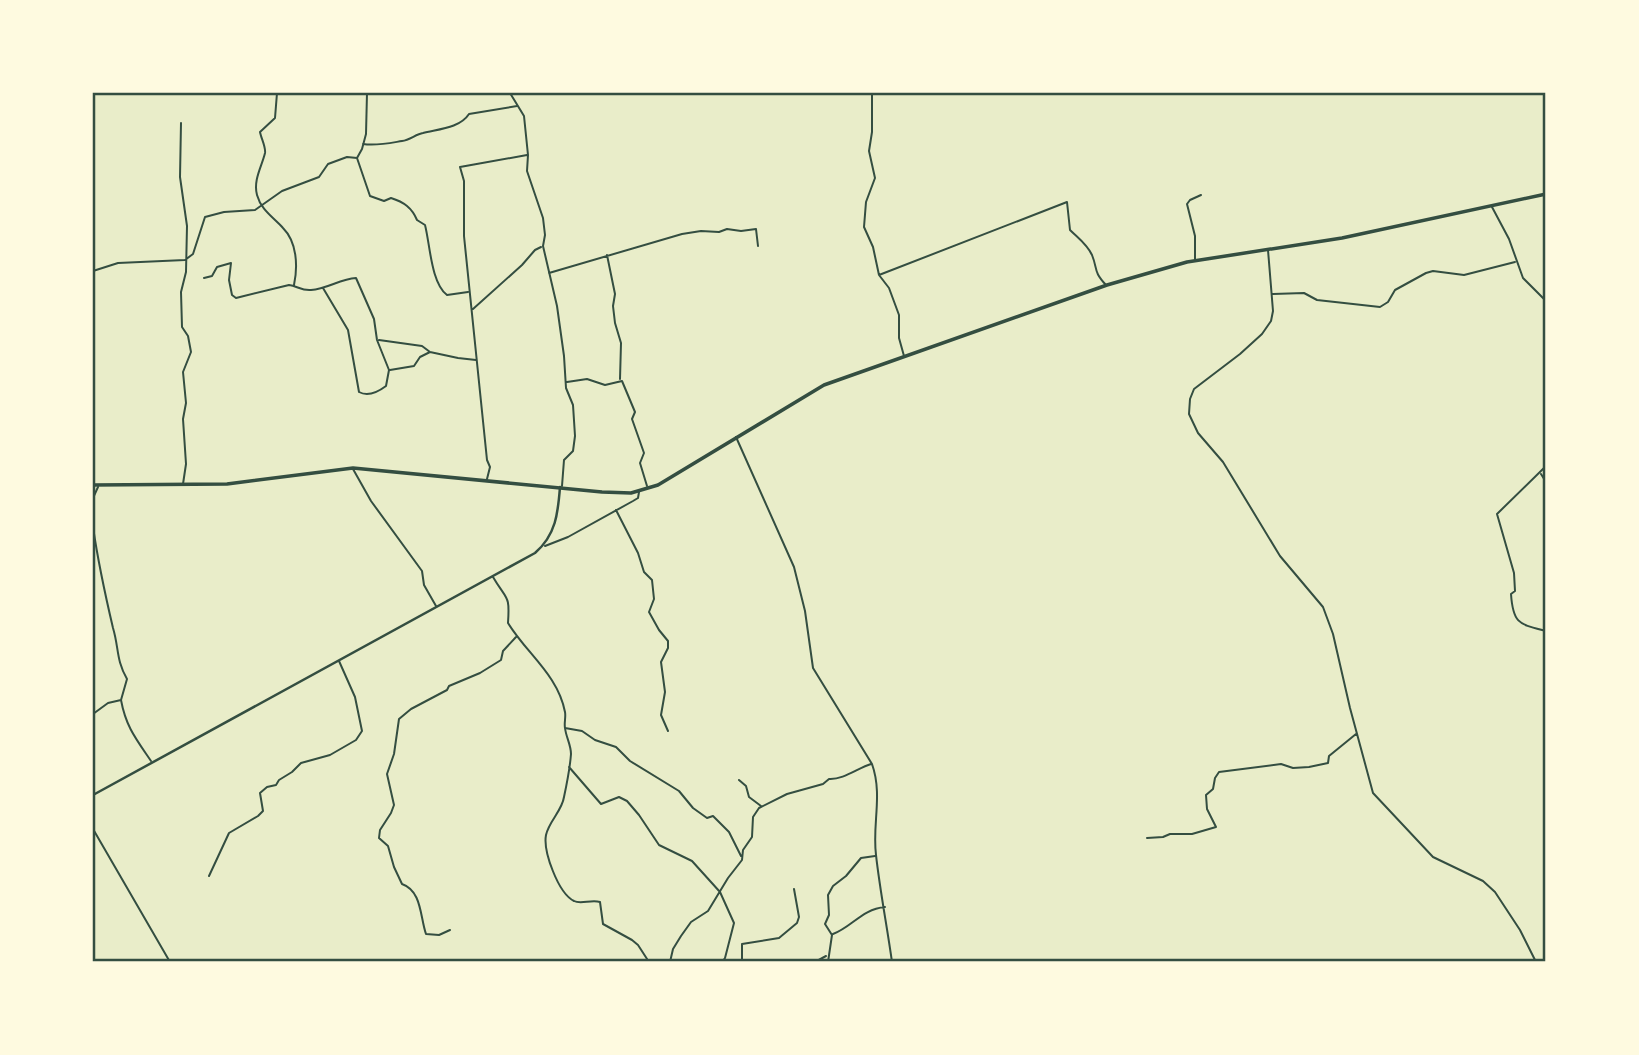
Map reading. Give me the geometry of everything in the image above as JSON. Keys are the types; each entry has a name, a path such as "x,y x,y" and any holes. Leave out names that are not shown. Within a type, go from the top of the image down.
{"main road":[{"path":"95,485 227,484 353,468 602,492 639,492 648,490 818,388 1107,285 1195,260 1342,238 1546,194"}],"street":[{"path":"277,93 275,118 260,132 265,150 260,162 256,190 262,206 291,239 296,261 294,286"},
{"path":"367,93 366,134 357,158 370,196 384,201 391,198 402,201 417,220 425,225 436,281 442,291 447,295 469,292"},
{"path":"93,795 493,577 544,546 555,528 564,460 573,451 573,405 566,388 557,306 543,246 545,226 527,171 528,155 523,116 510,93"},
{"path":"872,93 869,151 875,178 866,202 864,227 873,247 879,275 889,288 899,316 900,343 904,356"},
{"path":"362,144 404,141 422,133 458,124 469,114 519,105"},
{"path":"181,123 180,177 187,226 186,272 181,292 183,327 191,352 183,372 186,403 183,419 186,464 183,485"},
{"path":"487,480 490,467 487,460 473,309 469,292 464,236 464,181 460,167 528,155"},
{"path":"93,271 118,263 185,260 193,254 205,217 224,212 248,211 262,206 290,187 319,177 328,164 347,157 357,158"},
{"path":"1195,260 1195,236 1187,204 1201,195"},
{"path":"879,275 1067,202 1070,230 1084,242 1092,254 1095,271 1107,285"},
{"path":"1492,206 1523,278 1546,301"},
{"path":"548,274 607,255 701,231 756,229 758,246"},
{"path":"473,309 522,265 534,250 543,246"},
{"path":"1268,249 1273,310 1271,321 1262,334 1194,389 1189,414 1198,433 1226,466 1280,556 1323,607 1333,634 1373,793 1433,857 1483,881 1495,892 1520,930 1536,962"},
{"path":"607,255 615,293 615,323 621,343 620,380 635,412 632,419 644,453 640,463 648,490"},
{"path":"1272,294 1304,293 1317,300 1380,307 1388,302 1395,290 1426,273 1433,271 1464,275 1515,262"},
{"path":"204,278 212,276 218,267 231,263 229,288 235,298 294,286 305,290 323,288 356,278 374,319 377,340 389,370 386,386 378,392 359,392 348,330 323,288"},
{"path":"377,340 422,346 430,352 477,360"},
{"path":"389,370 414,366 420,357 430,352"},
{"path":"566,382 587,379 605,385 620,380"},
{"path":"736,436 794,568 805,611 813,667 872,764 878,788 876,856 892,962"},
{"path":"1546,466 1497,514 1514,573 1515,591 1511,594 1511,608 1521,623 1532,629 1546,631"},
{"path":"353,468 371,501 422,571 424,585 436,606"},
{"path":"1541,473 1546,482"},
{"path":"93,498 95,485"},
{"path":"544,546 551,546 638,498 639,492"},
{"path":"616,510 638,553 644,572 652,580 654,599 649,612 668,641 668,648 661,662 666,692 661,715 668,731"},
{"path":"93,527 102,586 117,643 118,664 127,679 121,700 124,719 152,762"},
{"path":"493,577 508,596 511,607 508,623 549,674 565,713 565,728 571,753 564,799 546,834 547,855 552,870 572,901 600,902 603,924 632,940 649,962"},
{"path":"450,930 439,935 426,934 417,897 410,886 402,884 390,850 379,838 380,830 394,805 387,774 394,754 399,719 411,709 434,699 449,686 480,673 501,660 503,651 517,636"},
{"path":"209,876 229,833 262,811 261,791 276,785 301,763 336,751 356,740 362,731 355,697 339,660"},
{"path":"93,714 108,703 121,700"},
{"path":"565,728 582,731 595,740 615,747 630,761 679,791 693,808 707,818 713,816 721,823 742,856"},
{"path":"1147,838 1192,834 1216,827 1207,809 1206,795 1213,789 1219,772 1256,766 1281,764 1301,768 1328,763 1329,756 1357,733"},
{"path":"670,962 673,949 686,929 691,922 708,911 742,860 743,850 752,837 753,817 761,807 788,794 822,784 829,779 836,780 861,766 872,764"},
{"path":"568,766 601,804 619,797 627,801 659,845 692,862 720,892 734,923 722,962"},
{"path":"739,780 746,786 748,797 761,807"},
{"path":"93,829 170,962"},
{"path":"828,962 832,935 825,924 829,915 828,895 833,886 846,876 861,858 876,856"},
{"path":"742,962 742,944 779,938 797,923 799,917 794,890"},
{"path":"832,935 862,913 884,907"},
{"path":"815,962 828,955"}]}
